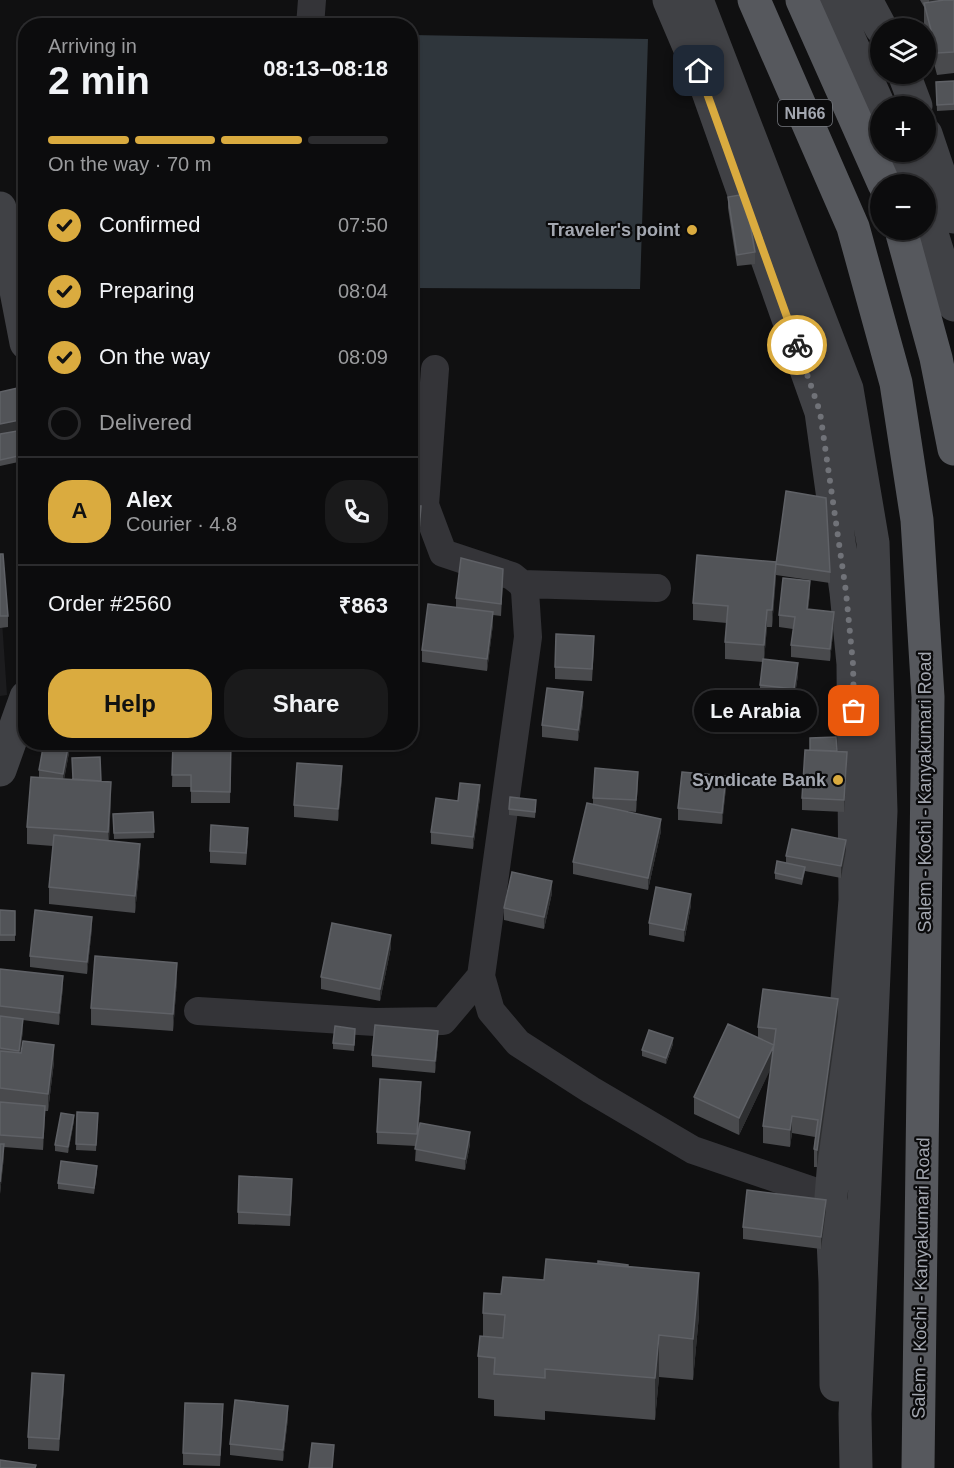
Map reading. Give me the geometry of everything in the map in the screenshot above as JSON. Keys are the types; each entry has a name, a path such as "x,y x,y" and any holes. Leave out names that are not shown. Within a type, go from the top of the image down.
{"highway":[{"name":"Salem - Kochi - Kanyakumari Road","path":"754,0 853,226 896,383 917,520 928,698 918,1468"},
{"name":"NH66","path":"802,0 880,174"},
{"path":"904,240 936,358 954,450"}],"main road":[{"path":"669,0 707,89 820,412 846,592 853,664 855,900 831,1197 835,1282 837,1468"},
{"path":"697,0 847,389 873,543 881,811 855,1414 856,1468"},
{"path":"832,0 875,96"},
{"path":"866,0 876,18"},
{"path":"936,162 954,216"},
{"path":"0,208 18,296"},
{"path":"934,240 954,305"},
{"path":"0,770 18,719"}],"street":[{"path":"311,18 312,0"},
{"path":"435,369 418,505 443,553 512,576 522,584 525,591 528,637 481,976 491,1011 518,1043 693,1150 831,1197"},
{"path":"522,584 657,588"},
{"path":"198,1011 375,1022 443,1021 481,976"}],"shaded area":[{"path":"418,35 648,39 640,289 418,288"},
{"path":"0,591 7,695 0,696"}],"building":[{"path":"954,0 954,52 937,53 936,18 928,18 924,3"},
{"path":"954,81 954,104 937,105 936,82"},
{"path":"745,194 755,252 737,255 728,197"},
{"path":"18,388 18,420 0,424 0,392"},
{"path":"17,431 18,456 0,460 0,434"},
{"path":"786,491 826,498 830,572 776,564"},
{"path":"418,506 421,506 418,543"},
{"path":"0,554 3,554 8,616 0,616"},
{"path":"697,555 776,562 772,610 767,610 764,645 725,642 728,606 693,603"},
{"path":"461,558 503,569 501,604 456,598"},
{"path":"783,578 810,581 807,609 834,612 830,649 791,645 795,617 779,615"},
{"path":"428,604 493,612 487,659 422,650"},
{"path":"556,634 594,636 592,669 555,667"},
{"path":"763,659 798,663 794,689 760,685"},
{"path":"547,688 583,692 578,730 542,725"},
{"path":"836,737 837,751 810,750 810,738"},
{"path":"43,750 68,750 63,774 39,770"},
{"path":"173,750 231,750 230,792 191,791 191,775 172,775"},
{"path":"805,750 847,752 844,800 802,798"},
{"path":"100,757 101,781 73,779 72,758"},
{"path":"297,763 342,766 338,809 294,805"},
{"path":"595,768 638,772 636,800 593,798"},
{"path":"682,772 726,776 722,813 678,808"},
{"path":"31,777 111,782 108,832 27,827"},
{"path":"460,783 480,785 473,837 431,832 436,798 458,801"},
{"path":"510,797 536,800 535,812 509,809"},
{"path":"587,803 661,819 648,878 573,862"},
{"path":"153,812 154,832 114,833 113,814"},
{"path":"211,825 248,828 246,853 210,851"},
{"path":"792,829 846,840 841,866 786,856"},
{"path":"54,835 140,844 135,896 49,887"},
{"path":"777,861 805,867 802,879 775,873"},
{"path":"512,872 552,881 544,917 504,908"},
{"path":"656,887 691,894 684,930 649,923"},
{"path":"0,910 15,911 15,935 0,935"},
{"path":"35,910 92,917 87,962 30,956"},
{"path":"332,923 391,935 380,989 321,977"},
{"path":"95,956 177,963 173,1014 91,1008"},
{"path":"0,969 63,976 59,1013 0,1006"},
{"path":"763,989 838,999 817,1150 814,1149 818,1120 792,1116 790,1130 763,1126 776,1029 758,1027"},
{"path":"0,1016 23,1019 19,1051 0,1048"},
{"path":"728,1024 774,1045 739,1118 694,1097"},
{"path":"375,1025 438,1031 435,1061 372,1055"},
{"path":"335,1026 355,1029 354,1045 333,1043"},
{"path":"649,1030 673,1038 666,1058 642,1050"},
{"path":"23,1041 54,1045 48,1094 0,1088 0,1051 21,1053"},
{"path":"380,1079 421,1082 417,1134 377,1132"},
{"path":"0,1102 45,1106 43,1138 0,1135"},
{"path":"77,1112 98,1113 96,1145 76,1144"},
{"path":"61,1113 74,1115 68,1147 55,1145"},
{"path":"420,1123 470,1132 465,1159 415,1149"},
{"path":"0,1144 4,1144 0,1182"},
{"path":"61,1161 97,1166 94,1188 58,1183"},
{"path":"239,1176 292,1179 290,1215 238,1212"},
{"path":"747,1190 826,1200 821,1237 743,1227"},
{"path":"546,1259 699,1273 693,1339 659,1335 655,1378 545,1369 545,1378 494,1374 495,1358 478,1356 480,1336 503,1338 505,1315 483,1313 484,1293 501,1294 503,1277 544,1280"},
{"path":"598,1261 628,1265 628,1267 598,1264"},
{"path":"32,1373 64,1375 59,1439 28,1437"},
{"path":"235,1400 288,1406 283,1450 230,1444"},
{"path":"185,1403 223,1404 220,1455 183,1453"},
{"path":"312,1443 334,1445 332,1468 309,1468"},
{"path":"0,1460 36,1465 35,1468 0,1468"}],"way so far":[{"path":"797,345 820,412 846,592 853,664 854,711"}],"place":[{"name":"Traveler's point","path":"692,230"},
{"name":"Le Arabia","path":"854,711"},
{"name":"Syndicate Bank","path":"838,780"}],"route":[{"path":"699,71 797,345"}]}
